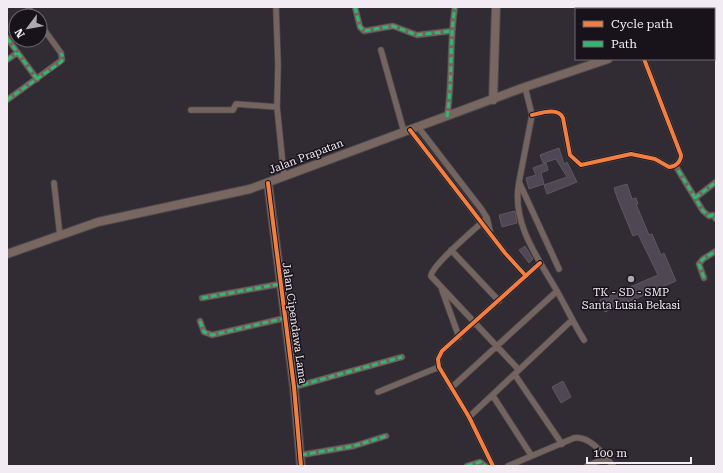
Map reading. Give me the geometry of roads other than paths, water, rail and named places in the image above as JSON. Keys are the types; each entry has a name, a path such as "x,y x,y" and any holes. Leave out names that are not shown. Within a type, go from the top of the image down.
{"main road":[{"path":"492,100 496,7"},
{"name":"Jalan Prapatan","path":"7,254 98,222 250,189 525,87 605,60"},
{"name":"Jalan Cipendawa Lama","path":"268,183 294,387 301,466"}],"street":[{"path":"276,7 278,65 277,107 284,176"},
{"path":"355,7 360,27 364,31 393,26 417,35 452,31"},
{"path":"447,117 452,31 455,7"},
{"path":"7,100 61,62 63,58 48,36"},
{"path":"7,38 37,79"},
{"path":"381,50 407,131 448,179 510,259 526,276"},
{"path":"7,60 17,53"},
{"path":"532,116 556,112 561,114 570,155 581,165 631,154 654,159 666,167 675,165 681,159 682,155 644,60"},
{"path":"525,87 532,116 517,195 519,214 526,236 584,340"},
{"path":"191,110 232,110 236,104 277,107"},
{"path":"418,127 487,218 491,234"},
{"path":"675,165 707,215 715,216"},
{"path":"448,179 455,174"},
{"path":"519,182 559,269"},
{"path":"695,198 716,182"},
{"path":"54,183 60,236"},
{"path":"487,218 451,250 431,273 432,278 497,346 517,373 562,444"},
{"path":"451,250 500,301"},
{"path":"704,278 700,268 700,262 716,251"},
{"path":"494,466 469,417 439,367 438,359 440,354 458,337 500,301 540,263"},
{"path":"202,298 280,284"},
{"path":"441,287 458,337"},
{"path":"451,388 557,291"},
{"path":"200,321 204,332 212,334 285,318"},
{"path":"469,417 572,320"},
{"path":"294,387 402,357"},
{"path":"378,392 439,367"},
{"path":"493,396 531,455"},
{"path":"301,455 354,446 386,436"},
{"path":"508,466 574,438 585,438 613,466"},
{"path":"587,466 606,458"},
{"path":"467,466 480,462 485,466"}],"place":[{"name":"TK - SD - SMP Santa Lusia Bekasi","path":"631,279"}]}
